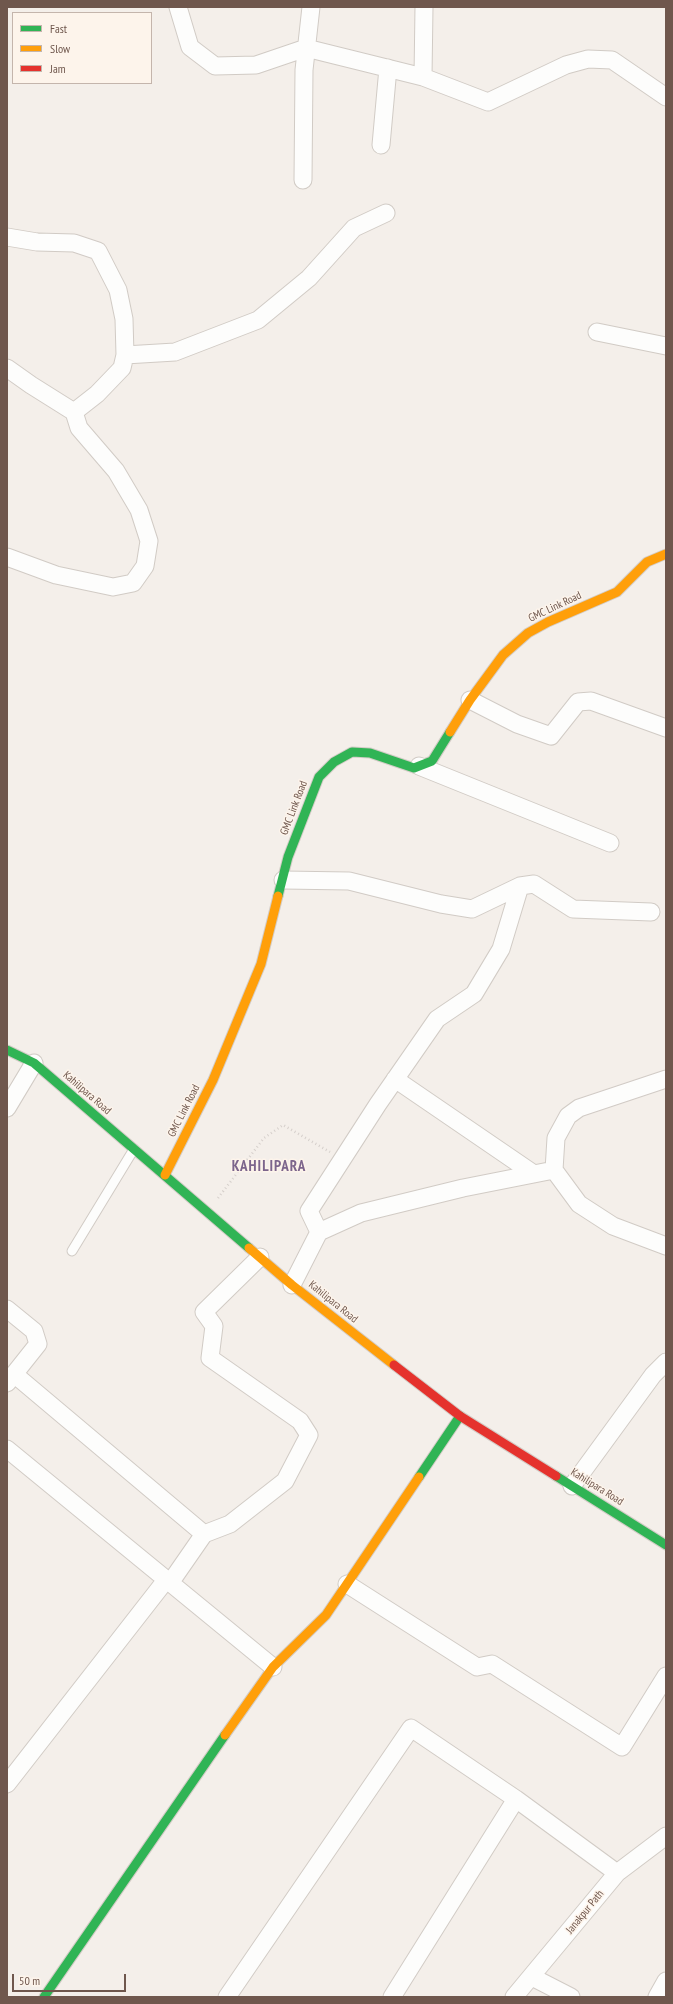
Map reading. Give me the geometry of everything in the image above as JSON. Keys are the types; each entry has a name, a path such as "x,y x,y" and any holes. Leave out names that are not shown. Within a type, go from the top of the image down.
{"street":[{"path":"178,7 190,47 215,66 256,65 306,48 423,77 488,102 566,65 588,59 612,60 666,97"},
{"path":"303,180 304,70 311,7"},
{"path":"423,77 424,7"},
{"path":"381,145 388,68"},
{"path":"125,355 175,352 258,320 309,278 354,228 386,213"},
{"path":"7,237 37,242 74,243 98,251 118,290 124,319 125,355 122,368 97,394 74,412"},
{"path":"597,332 666,346"},
{"path":"7,368 74,412 79,428 116,470 139,510 149,542 145,566 133,583 113,587 56,575 7,557"},
{"name":"GMC Link Road","path":"165,1174 213,1080 261,964 288,857 319,777 334,762 352,752 370,753 414,768 432,761 470,700 503,654 528,634 548,622 617,592 648,562 666,554"},
{"path":"470,700 517,724 552,736 578,702 591,701 666,728"},
{"path":"419,766 610,843"},
{"path":"283,880 349,880 441,904 472,909 520,886 534,884 573,909 651,912"},
{"path":"319,1232 309,1211 395,1079 437,1019 474,994 501,949 520,886"},
{"name":"Kahilipara Road","path":"7,1050 34,1063 165,1174 292,1285 460,1416 666,1545"},
{"path":"7,1108 34,1063"},
{"path":"395,1079 534,1174"},
{"path":"666,1079 579,1108 568,1116 556,1138 554,1170 579,1204 613,1226 666,1246"},
{"path":"292,1285 319,1232 361,1213 463,1188 554,1170"},
{"path":"7,1784 204,1534 230,1524 285,1481 309,1435 300,1421 210,1358 214,1326 204,1312 260,1257"},
{"path":"7,1309 34,1331 38,1344 10,1379 204,1534"},
{"path":"572,1486 653,1375 666,1362"},
{"path":"44,1997 189,1785 273,1667 326,1615 460,1416"},
{"path":"7,1449 273,1667"},
{"path":"347,1584 476,1667 492,1664 622,1747 666,1676"},
{"path":"227,1997 411,1728 516,1799 617,1873"},
{"path":"392,1997 516,1799"},
{"name":"Janakpur Path","path":"514,1997 617,1873 666,1836"},
{"path":"532,1977 571,1997"},
{"path":"658,1997 666,1981"}],"lane":[{"path":"72,1251 134,1149"}],"path":[{"path":"214,1204 264,1138 283,1125 343,1158"}],"traffic: fast":[{"path":"278,896 288,857 319,777 334,762 352,752 370,753 414,768 432,761 450,732"},
{"path":"7,1050 34,1063 249,1248"},
{"path":"419,1477 460,1416"},
{"path":"556,1476 666,1545"},
{"path":"44,1997 225,1735"}],"traffic: slow":[{"path":"450,732 470,700 503,655 528,633 548,622 617,592 647,562 666,554"},
{"path":"165,1175 213,1080 261,964 278,896"},
{"path":"249,1248 292,1285 394,1365"},
{"path":"225,1735 273,1667 326,1615 419,1477"}],"traffic: jam":[{"path":"394,1365 460,1416 556,1476"}],"district":[{"name":"KAHILIPARA","path":"269,1167"}]}
